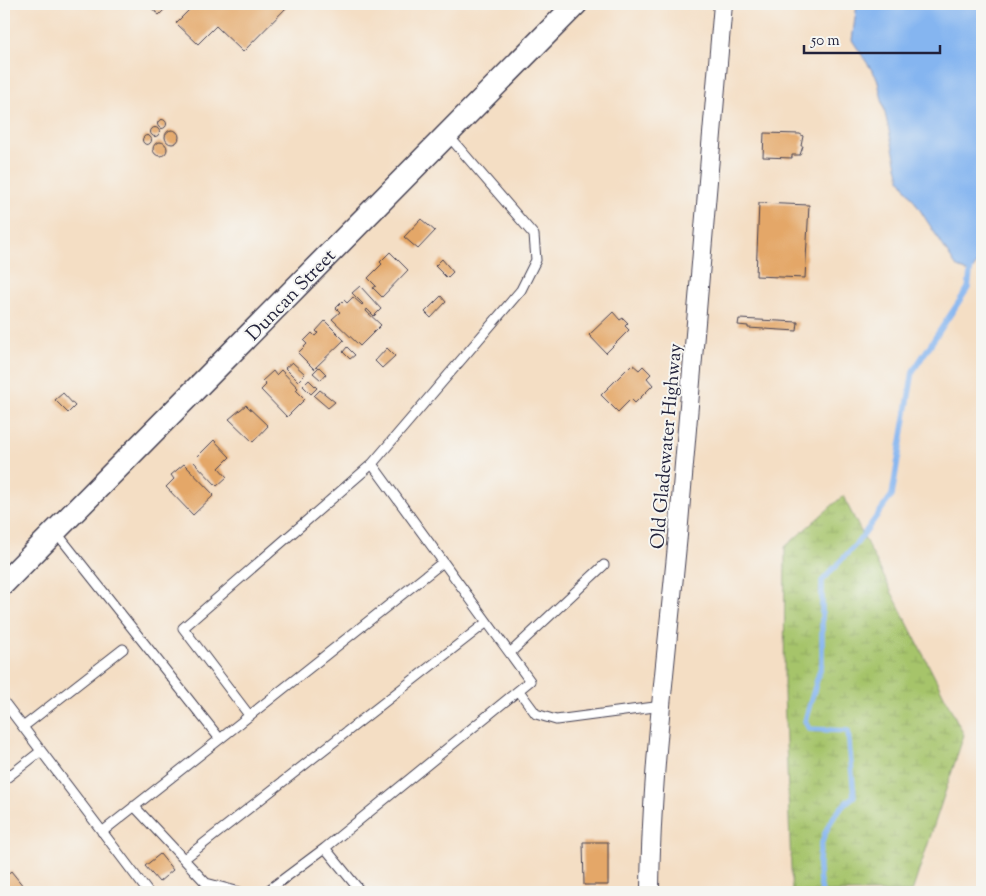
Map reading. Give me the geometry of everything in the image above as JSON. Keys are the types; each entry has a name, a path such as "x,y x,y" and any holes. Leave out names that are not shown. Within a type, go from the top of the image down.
{"street":[{"name":"Duncan Street","path":"4,583 576,4"},
{"name":"Old Gladewater Highway","path":"650,892 650,851 701,284 723,4"}],"lane":[{"path":"250,716 183,628 372,464 521,290 536,260 534,235 447,134"},
{"path":"266,892 325,848 530,681 372,464"},
{"path":"56,532 220,738"},
{"path":"102,832 443,562"},
{"path":"510,653 604,565"},
{"path":"184,859 487,622"},
{"path":"23,727 123,648"},
{"path":"519,690 536,714 556,720 662,706"},
{"path":"6,708 23,727 148,892"},
{"path":"4,780 41,751"},
{"path":"134,806 206,882 240,892"},
{"path":"325,848 360,892"}],"green space":[{"path":"843,496 964,735 912,892 792,892 784,693 785,547"}],"water":[{"path":"857,4 982,4 982,256 970,274 956,266 900,179 877,78 852,40"}],"building":[{"path":"147,4 170,4 159,15"},
{"path":"195,4 290,4 243,52 216,26 198,44 176,23"},
{"path":"162,120 166,124 162,128 158,124"},
{"path":"155,128 159,132 155,136 151,132"},
{"path":"172,130 177,132 179,137 177,142 172,144 167,142 165,137 167,132"},
{"path":"764,133 800,134 803,136 801,146 803,146 800,155 792,155 792,158 763,157"},
{"path":"147,136 151,140 147,144 143,140"},
{"path":"160,142 165,144 167,149 165,154 160,156 155,154 153,149 155,144"},
{"path":"759,203 809,205 805,278 756,276"},
{"path":"421,219 435,231 418,249 404,237"},
{"path":"390,252 408,270 382,297 373,288 376,286 368,278 382,264 380,262"},
{"path":"442,259 453,272 447,278 435,266"},
{"path":"360,286 381,309 374,316 367,309 366,311 381,325 360,346 332,319 340,312 336,308 344,300 347,303 353,297 363,304 352,293"},
{"path":"441,296 446,302 431,318 425,312"},
{"path":"613,312 620,320 623,318 628,323 625,326 629,330 606,353 589,335"},
{"path":"739,319 798,322 797,331 748,328 748,326 738,325"},
{"path":"325,321 344,340 314,369 298,353 307,344 304,341 312,333 315,336 318,333 316,331"},
{"path":"347,347 355,355 350,359 343,352"},
{"path":"387,348 395,356 382,368 375,361"},
{"path":"292,362 305,374 298,381 285,368"},
{"path":"632,364 639,370 643,366 651,374 647,378 653,385 635,403 631,399 618,412 601,395"},
{"path":"319,367 326,374 321,380 313,373"},
{"path":"281,370 298,388 296,390 305,399 287,417 261,390 266,385 262,381 273,371 276,375"},
{"path":"309,380 317,388 311,394 303,386"},
{"path":"320,390 335,402 328,408 314,396"},
{"path":"63,393 75,406 68,413 55,400"},
{"path":"246,405 268,426 253,442 229,419"},
{"path":"214,440 230,457 219,468 227,477 217,486 193,461"},
{"path":"184,464 214,495 193,515 166,487 174,479 171,475"},
{"path":"583,842 608,842 608,885 584,885"},
{"path":"160,854 173,870 159,882 145,866"},
{"path":"11,871 28,892 4,892 4,877"}],"waterway":[{"path":"822,892 819,865 823,839 835,816 843,805 854,796 848,731 809,729 805,721 822,663 822,581 858,542 892,495 913,371 968,288 971,266"}]}
